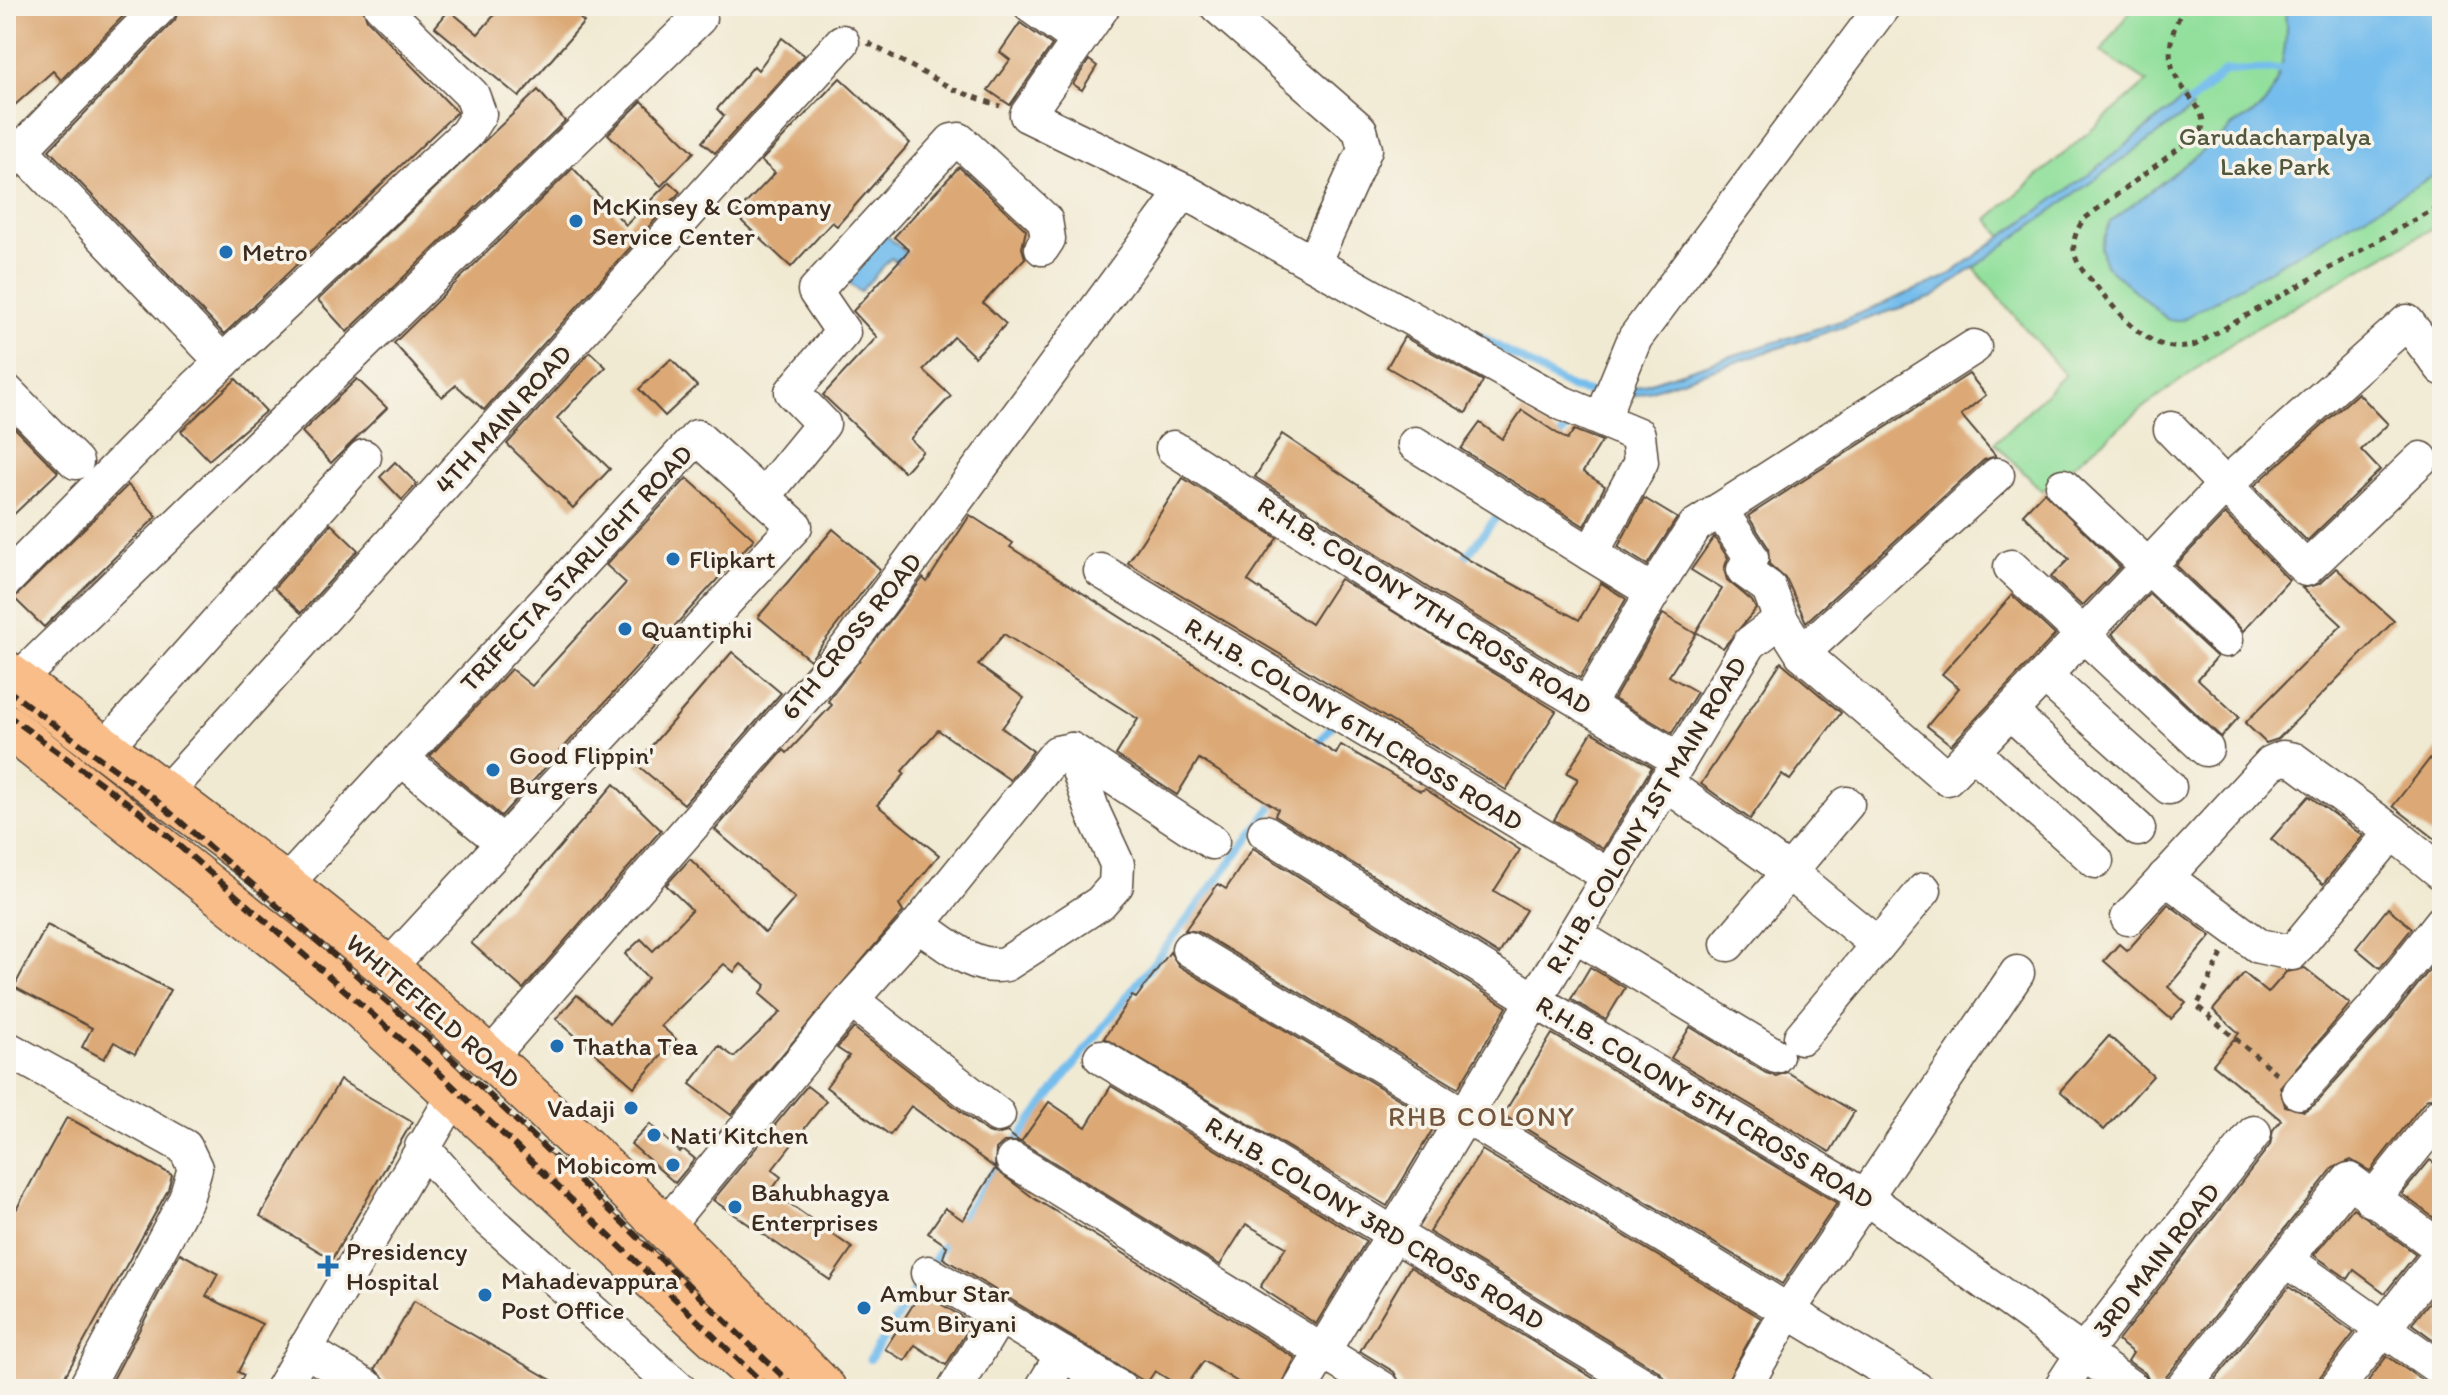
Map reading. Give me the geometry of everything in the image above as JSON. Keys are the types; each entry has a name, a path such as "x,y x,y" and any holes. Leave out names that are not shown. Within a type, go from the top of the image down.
{"main road":[{"name":"WHITEFIELD ROAD","path":"12,677 388,968 489,1058 678,1240 825,1389"},
{"name":"WHITEFIELD ROAD","path":"11,740 349,997 771,1389"},
{"path":"658,1285 678,1240"}],"street":[{"path":"161,6 13,157 223,362"},
{"path":"6,580 116,464 466,134 479,114 472,95 381,6"},
{"path":"1031,6 1078,39"},
{"path":"1103,6 1027,115 1184,191 1562,403 1638,435 1641,462 1591,554"},
{"path":"1217,6 1360,130 1365,139 1365,149 1313,263"},
{"path":"1606,420 1609,401 1635,338 1883,6"},
{"path":"12,677 699,18"},
{"name":"4TH MAIN ROAD","path":"164,795 842,42"},
{"path":"764,496 823,424 792,392 843,332 815,291 952,141 959,140 1045,220 1048,239 1042,248"},
{"name":"6TH CROSS ROAD","path":"489,1058 846,649 1184,191"},
{"path":"1720,510 1751,557 1744,570 1769,588 1781,620 1802,653 1947,778 2225,485 2407,322 2442,368"},
{"path":"1587,706 1695,526 1974,347"},
{"path":"6,391 76,462"},
{"path":"2171,429 2306,569 2421,459"},
{"name":"TRIFECTA STARLIGHT ROAD","path":"284,886 697,437 795,526 388,968"},
{"path":"1415,444 1653,592"},
{"name":"R.H.B. COLONY 7TH CROSS ROAD","path":"1173,448 1419,606 1587,706 1672,772 1878,945"},
{"path":"105,748 364,457"},
{"path":"1802,653 1997,475"},
{"path":"2063,486 2226,640"},
{"path":"2011,567 2206,749"},
{"name":"R.H.B. COLONY 6TH CROSS ROAD","path":"1101,571 1609,876"},
{"name":"R.H.B. COLONY 1ST MAIN ROAD","path":"1300,1389 1750,643 1781,620"},
{"path":"2045,676 2169,787"},
{"path":"2010,712 2138,829"},
{"path":"678,1240 851,1000 918,925 1057,753 1072,750 1212,842"},
{"path":"918,925 977,963 990,967 1006,964 1086,911 1116,885 1117,864 1093,812 1072,750"},
{"path":"1974,753 2096,861"},
{"path":"401,758 503,843"},
{"path":"2128,918 2271,763 2283,758 2294,760 2442,873"},
{"path":"1728,944 1847,804"},
{"name":"R.H.B. COLONY 5TH CROSS ROAD","path":"1265,832 1534,1000 1864,1196 2133,1389"},
{"path":"2165,877 2259,946 2292,953 2392,832"},
{"path":"1574,934 1789,1046 1924,890"},
{"path":"2299,1092 2374,1008 2442,922"},
{"path":"1189,949 1917,1389"},
{"path":"1743,1389 1788,1311 2017,973"},
{"path":"851,1000 998,1115"},
{"path":"6,1048 185,1147 195,1168 186,1199 85,1389"},
{"name":"R.H.B. COLONY 3RD CROSS ROAD","path":"1101,1057 1650,1389"},
{"path":"282,1389 455,1094"},
{"path":"2372,1200 2442,1113"},
{"name":"3RD MAIN ROAD","path":"2060,1389 2084,1352 2254,1133"},
{"path":"422,1147 475,1207 679,1389"},
{"path":"1013,1160 1383,1389"},
{"path":"2182,1389 2349,1180 2442,1251 2336,1389"},
{"path":"2286,1260 2442,1370"},
{"path":"928,1273 1121,1389"},
{"path":"955,1389 999,1316"},
{"path":"304,1349 370,1389"},
{"path":"1042,1389 1063,1354"}],"path":[{"path":"2185,6 2173,30 2169,56 2177,83 2201,110 2204,124 2201,132 2084,219 2073,240 2077,262 2083,271 2151,342 2169,349 2195,345 2442,204"},
{"path":"842,42 854,37 955,90 1027,115"},
{"path":"2234,928 2197,1006 2299,1092"}],"green space":[{"name":"Garudacharpalya Lake Park","path":"2134,6 2442,6 2442,223 2239,338 2144,407 2042,491 1995,443 2065,375 1974,268 2006,241 1988,219 2147,82 2101,52"}],"water":[{"path":"2284,6 2442,6 2442,171 2181,320 2168,320 2104,264 2101,247 2110,222 2234,125 2261,108 2274,87 2283,60 2286,32"},
{"path":"2184,99 2192,109 1933,297 1621,400 1619,392 1844,320 1946,277 2088,175"},
{"path":"886,235 917,262 908,273 891,258 860,292 845,280"}],"building":[{"path":"6,6 133,6 61,80 53,71 6,113"},
{"name":"Metro","path":"180,6 362,6 367,20 457,112 224,334 49,150 175,20"},
{"path":"502,6 565,6 584,22 519,97 435,27 449,10 478,34"},
{"path":"1020,23 1052,45 1010,105 988,90 1010,60 1000,52"},
{"path":"782,38 804,55 715,153 702,142 724,116 717,109 754,66 758,70"},
{"path":"1089,60 1097,66 1082,90 1073,84"},
{"path":"840,78 910,143 837,226 832,222 791,267 735,215 775,173 761,161"},
{"path":"538,90 565,121 347,332 318,300"},
{"path":"642,101 694,152 661,186 608,134"},
{"path":"959,167 1026,230 1022,248 1025,258 983,303 1006,324 975,357 954,337 923,370 951,396 910,439 923,451 904,472 823,395 877,337 853,311 909,250 894,237"},
{"path":"573,168 626,225 669,182 680,192 484,410 456,385 442,397 394,343"},
{"path":"1404,337 1483,381 1466,413 1387,367"},
{"path":"590,352 606,367 557,418 610,469 573,508 507,444"},
{"path":"671,359 697,386 665,416 639,389"},
{"path":"1969,374 1986,395 1961,415 1996,456 1984,460 1806,622 1787,580 1769,564 1768,547 1748,516"},
{"path":"236,379 266,411 209,460 181,431"},
{"path":"357,379 387,408 331,463 302,432"},
{"path":"2358,393 2388,424 2361,450 2380,470 2307,541 2254,486"},
{"path":"1522,410 1567,440 1574,430 1602,441 1583,472 1605,486 1584,526 1461,449 1480,423 1502,439"},
{"path":"6,419 58,472 6,522"},
{"path":"1282,434 1469,560 1579,620 1601,583 1626,599 1580,678 1430,589 1255,477"},
{"path":"395,462 417,484 402,500 380,477"},
{"path":"687,478 754,539 501,816 430,756 511,669 532,686 626,583 606,565"},
{"path":"1183,478 1277,538 1248,581 1311,624 1340,579 1556,711 1506,790 1128,563"},
{"path":"128,485 157,516 44,627 14,598"},
{"path":"2044,492 2120,567 2082,606 2051,577 2069,559 2023,514"},
{"path":"1644,498 1677,518 1647,565 1618,547"},
{"path":"2225,514 2289,580 2243,631 2176,565"},
{"path":"970,515 1013,543 1010,547 1336,754 1341,745 1420,791 1425,789 1520,850 1494,891 1526,910 1499,954 1275,815 1278,809 1199,759 1177,795 1116,755 1138,719 1004,634 978,665 1024,698 1002,728 1033,751 1010,780 938,730 902,771 905,774 877,805 939,855 899,905 903,912 731,1115 690,1084 719,1046 734,1057 781,1012 760,994 766,985 741,964 734,972 724,964 661,1026 676,1039 634,1087 556,1019 577,995 610,1023 648,978 625,954 641,939 653,951 692,910 666,885 690,859 765,933 795,898 715,830 784,750 787,753 832,705 828,701 923,578 927,582"},
{"path":"331,524 358,550 301,613 274,588"},
{"path":"833,529 880,569 810,660 758,617"},
{"path":"1714,537 1728,558 1724,569 1727,580 1752,601 1756,609 1723,648 1696,632 1722,589 1691,570"},
{"path":"2336,568 2394,621 2278,739 2266,743 2245,723 2342,625 2302,588 2319,584"},
{"path":"2149,594 2217,657 2198,679 2239,717 2221,737 2112,634"},
{"path":"2012,595 2055,635 1951,745 1927,726 1959,688 1942,674"},
{"path":"1663,614 1696,634 1669,676 1697,692 1672,733 1614,699"},
{"path":"732,652 781,693 684,804 636,764"},
{"path":"1781,662 1841,713 1790,780 1782,774 1750,819 1701,784"},
{"path":"1592,732 1652,767 1603,849 1554,820 1578,779 1567,773"},
{"path":"2442,743 2442,844 2393,806"},
{"path":"614,784 661,830 523,989 471,943 520,893"},
{"path":"2309,796 2363,836 2323,884 2271,839"},
{"path":"1253,848 1507,1007 1458,1088 1199,932 1185,930 1218,884 1226,889"},
{"path":"2168,904 2211,936 2168,987 2186,1003 2171,1019 2104,961 2119,944 2127,951"},
{"path":"2388,908 2412,928 2380,968 2356,948"},
{"path":"47,925 170,990 135,1054 114,1042 104,1059 82,1047 92,1028 14,987"},
{"path":"1170,952 1179,966 1437,1122 1387,1206 1104,1038 1132,996 1136,998"},
{"path":"2442,954 2442,1093 2426,1100 2370,1171 2351,1160 2333,1168 2166,1377 2162,1389 2153,1389 2145,1373 2128,1361 2133,1353 2118,1341 2270,1145 2273,1130 2281,1120 2213,1064 2239,1033 2213,1010 2244,973 2268,993 2286,972 2305,968 2350,1004 2280,1087 2285,1106 2304,1111 2314,1105 2389,1021"},
{"path":"1590,967 1625,988 1606,1020 1571,999"},
{"path":"1690,1027 1766,1073 1776,1076 1787,1072 1854,1112 1830,1152 1671,1058"},
{"path":"854,1028 986,1131 996,1135 1007,1132 1020,1142 1004,1142 996,1149 995,1168 911,1106 890,1135 826,1087 849,1056 837,1048"},
{"path":"1552,1034 1837,1203 1782,1284 1503,1115"},
{"path":"2109,1036 2153,1076 2104,1130 2060,1091"},
{"path":"340,1080 412,1122 332,1259 260,1216"},
{"path":"807,1086 826,1101 772,1170 781,1177 771,1191 852,1248 830,1280 713,1200"},
{"path":"1111,1086 1366,1241 1316,1324 1260,1287 1286,1247 1246,1224 1220,1265 1021,1142 1049,1102 1086,1127"},
{"path":"67,1117 172,1175 168,1190 58,1389 6,1389 6,1228"},
{"path":"650,1124 680,1152 683,1149 695,1159 675,1183 631,1144"},
{"path":"1482,1150 1761,1318 1723,1389 1670,1389 1660,1372 1429,1232"},
{"path":"2430,1160 2442,1169 2442,1224 2402,1194"},
{"path":"995,1169 1035,1199 1295,1358 1280,1389 1249,1389 1204,1361 1184,1389 1155,1371 1147,1383 943,1258 947,1246 928,1233 945,1208 963,1220"},
{"path":"2353,1208 2416,1254 2385,1293 2354,1270 2348,1279 2314,1255"},
{"path":"180,1253 218,1274 206,1296 262,1324 238,1372 244,1375 236,1389 108,1389"},
{"path":"1410,1267 1611,1389 1403,1389 1394,1372 1360,1351"},
{"path":"2442,1286 2442,1346 2412,1324"},
{"path":"2289,1287 2354,1333 2320,1377 2316,1389 2208,1389"},
{"path":"921,1292 972,1323 946,1365 915,1345 905,1361 885,1349"},
{"path":"414,1301 567,1389 395,1389 375,1369"},
{"path":"2387,1356 2423,1381 2418,1389 2379,1389 2368,1381"}],"waterway":[{"path":"2181,111 2225,71 2288,69"},
{"path":"1357,266 1571,388 1603,395"},
{"path":"1555,443 1574,419"},
{"path":"1459,565 1502,510"},
{"path":"1313,750 1336,720"},
{"path":"931,1264 1057,1086 1279,797"},
{"path":"870,1359 922,1279"}],"railway":[{"path":"6,689 151,796 447,1054 796,1389"},
{"path":"6,714 139,811 434,1068 769,1389"}],"place":[{"name":"McKinsey & Company Service Center","path":"576,221"},
{"name":"Metro","path":"226,252"},
{"name":"Flipkart","path":"673,559"},
{"name":"Quantiphi","path":"625,629"},
{"name":"Good Flippin' Burgers","path":"493,770"},
{"name":"Thatha Tea","path":"557,1046"},
{"name":"Vadaji","path":"631,1108"},
{"name":"Nati Kitchen","path":"654,1135"},
{"name":"Mobicom","path":"673,1165"},
{"name":"Bahubhagya Enterprises","path":"735,1207"},
{"name":"Presidency Hospital","path":"328,1266"},
{"name":"Mahadevappura Post Office","path":"485,1295"},
{"name":"Ambur Star Sum Biryani","path":"864,1308"}],"district":[{"name":"RHB COLONY","path":"1482,1116"}]}
